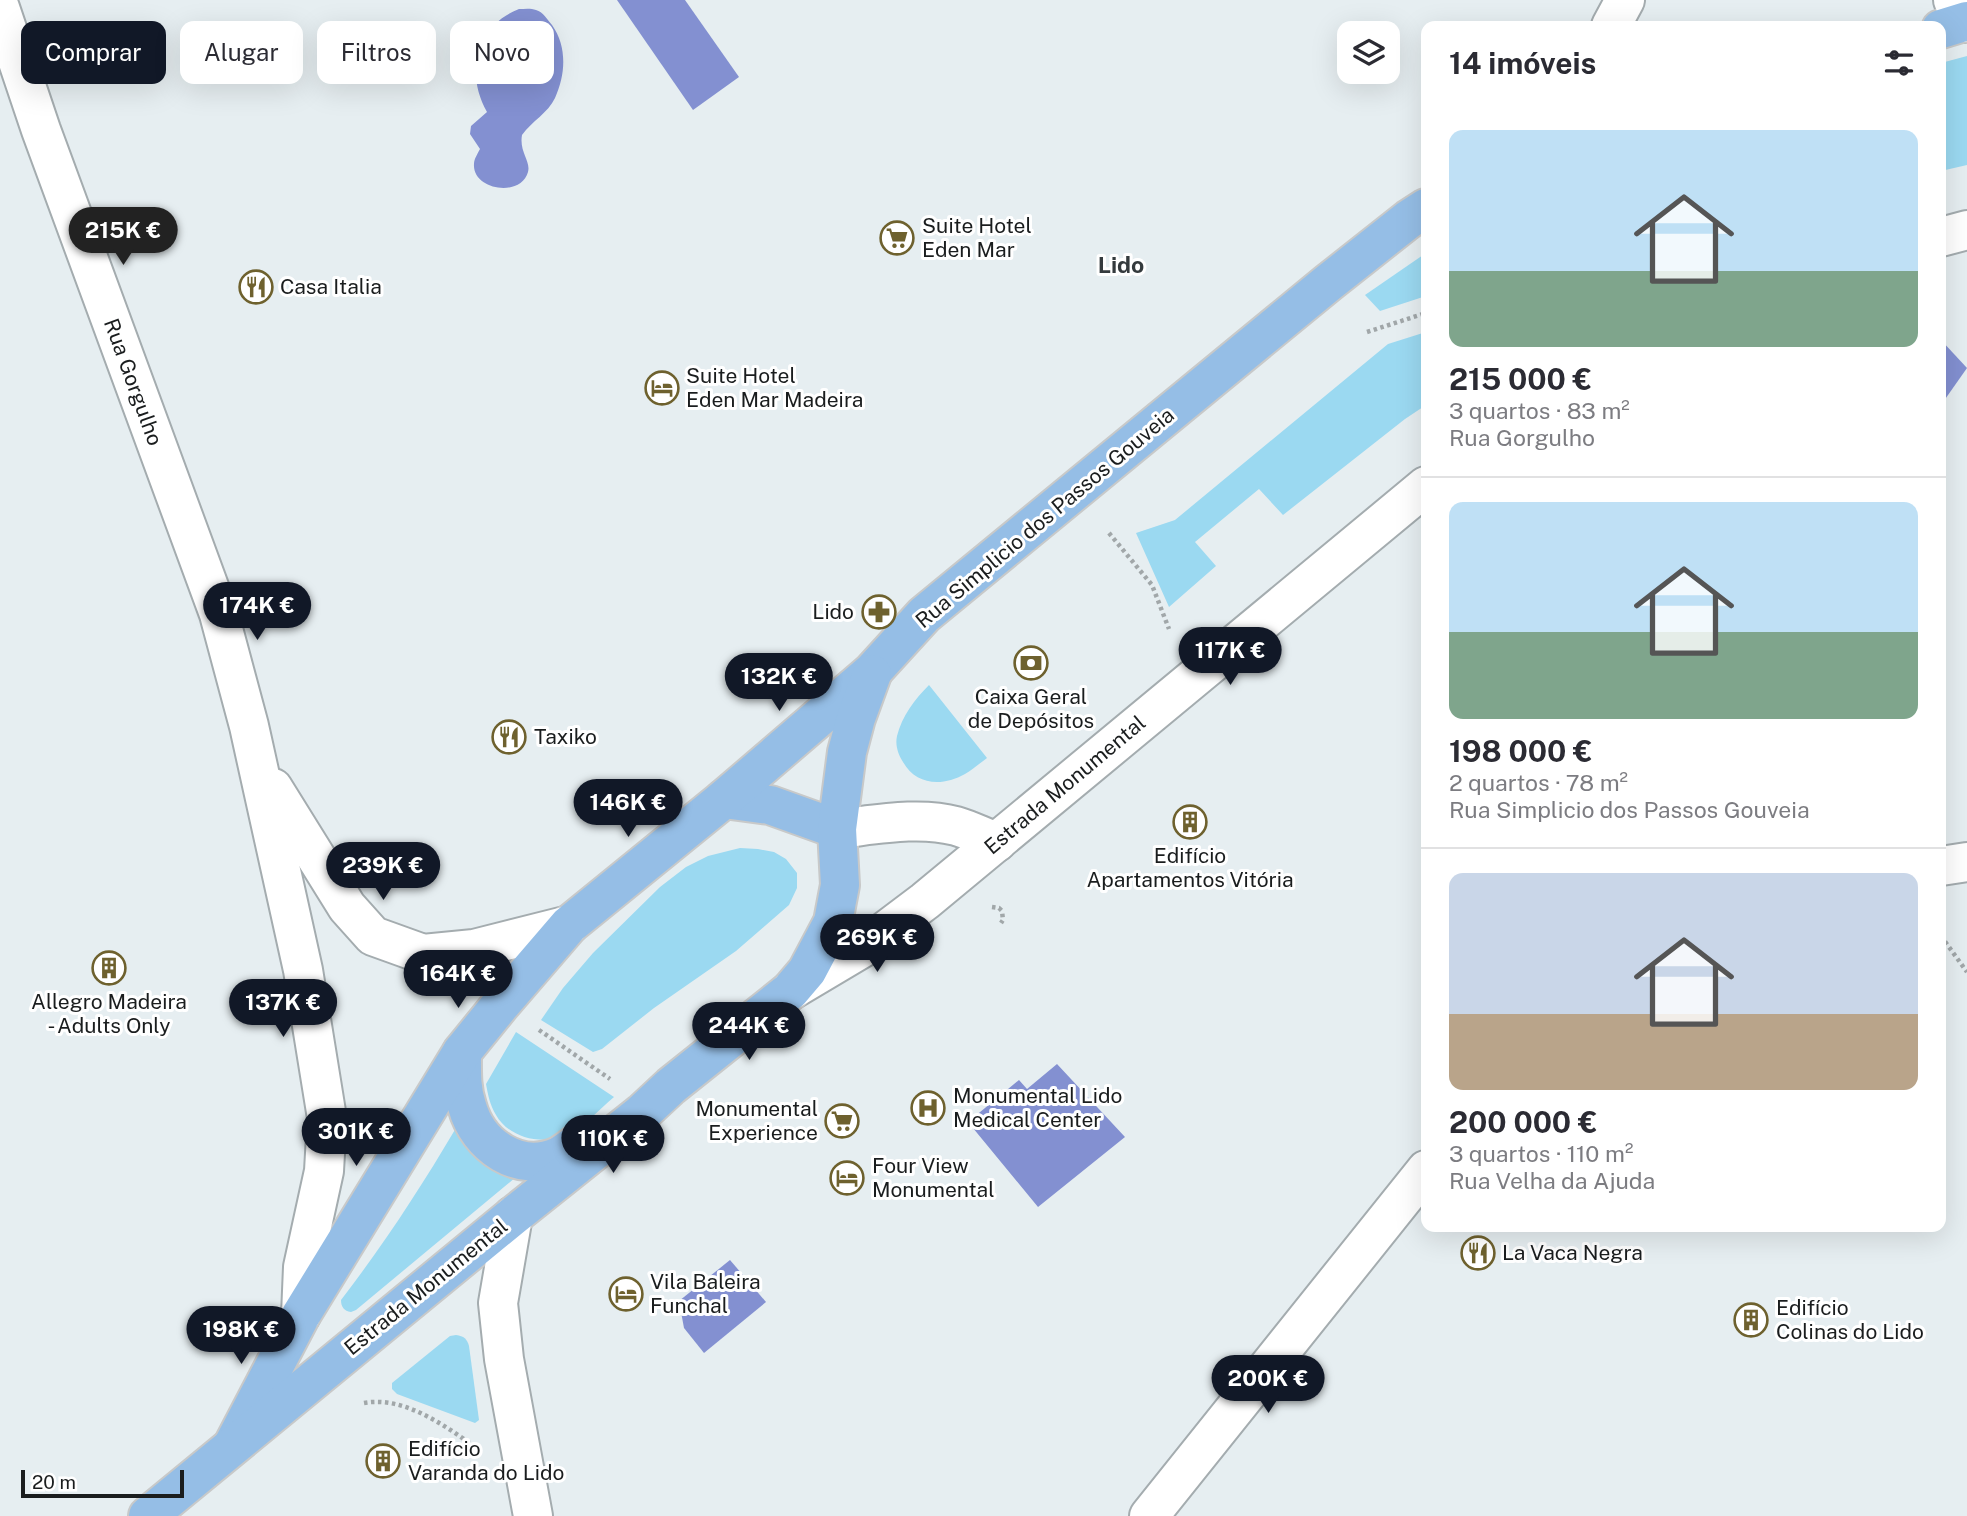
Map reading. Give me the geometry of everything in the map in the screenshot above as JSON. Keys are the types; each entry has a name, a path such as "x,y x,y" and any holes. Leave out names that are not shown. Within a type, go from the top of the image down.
{"main road":[{"name":"Rua Simplicio dos Passos Gouveia","path":"233,1445 301,1315 461,1052 569,925 724,799 872,672 924,615 1328,283 1421,211"},
{"name":"Estrada Monumental","path":"148,1516 790,991 807,971 833,922 840,885 837,829 847,752 872,672"},
{"path":"724,799 770,805 837,829"},
{"name":"Estrada Monumental","path":"461,1052 462,1086 467,1110 481,1135 505,1156 531,1163 559,1156 633,1102 671,1086"}],"street":[{"path":"1614,21 1625,0"},
{"name":"Rua Gorgulho","path":"0,8 41,130 219,614 256,759 303,970 327,1118 324,1171 303,1267 301,1315"},
{"path":"1946,236 1967,230"},
{"name":"Estrada Monumental","path":"790,991 864,947 925,901 1421,490"},
{"name":"Rua Gorgulho","path":"256,759 300,835 347,907 373,936 423,954 474,949 569,925"},
{"path":"837,829 890,823 934,822 957,826 996,842"},
{"path":"1946,865 1967,862"},
{"path":"1149,1516 1421,1176"},
{"path":"513,1216 498,1303 504,1359 533,1516"}],"path":[{"path":"1367,332 1421,315"},
{"path":"1109,533 1152,585 1169,629"},
{"path":"994,907 1002,911 1001,923"},
{"path":"1946,943 1967,972"},
{"path":"538,1029 611,1080"},
{"path":"355,1405 374,1401 398,1405 440,1422 480,1452"}],"shaded area":[{"path":"617,0 685,0 739,77 693,110"},
{"path":"519,9 532,9 549,21 499,21"},
{"path":"554,28 563,60 559,89 544,113 522,135 528,172 524,180 516,185 498,188 488,185 475,173 474,162 480,149 470,134 471,126 487,112 477,84 554,84"},
{"path":"1967,56 1967,165 1946,170 1946,62"},
{"path":"1421,256 1421,298 1380,311 1365,295"},
{"path":"1421,334 1421,408 1283,515 1259,489 1195,542 1216,566 1169,607 1136,533 1175,520 1388,344"},
{"path":"1946,345 1967,368 1946,398"},
{"path":"929,685 987,758 965,774 947,781 930,782 915,775 908,770 898,753 899,729 914,702"},
{"path":"740,848 774,852 786,859 797,873 797,888 789,905 736,951 654,1008 602,1049 593,1052 541,1020 563,988 593,953 660,887 686,867 708,856"},
{"path":"516,1032 614,1097 583,1124 562,1137 541,1140 510,1130 502,1124 494,1111 486,1084"},
{"path":"1057,1064 1125,1137 1038,1207 968,1122 1019,1080 1027,1089"},
{"path":"456,1128 516,1177 356,1310 346,1311 341,1300 401,1216"},
{"path":"730,1260 766,1302 704,1353 684,1328 679,1301"},
{"path":"450,1336 465,1338 469,1346 479,1420 475,1423 397,1394 392,1389 392,1383"}],"place":[{"name":"Suite Hotel Eden Mar","path":"897,238"},
{"name":"Casa Italia","path":"256,287"},
{"name":"Suite Hotel Eden Mar Madeira","path":"662,388"},
{"name":"Lido","path":"879,612"},
{"name":"Caixa Geral de Depósitos","path":"1031,663"},
{"name":"Taxiko","path":"509,737"},
{"name":"Edifício Apartamentos Vitória","path":"1190,822"},
{"name":"Allegro Madeira - Adults Only","path":"109,968"},
{"name":"Monumental Lido Medical Center","path":"928,1108"},
{"name":"Monumental Experience","path":"842,1121"},
{"name":"Four View Monumental","path":"847,1178"},
{"name":"La Vaca Negra","path":"1478,1253"},
{"name":"Vila Baleira Funchal","path":"626,1294"},
{"name":"Edifício Colinas do Lido","path":"1751,1320"},
{"name":"Edifício Varanda do Lido","path":"383,1461"}],"district":[{"name":"Lido","path":"1121,265"}]}
